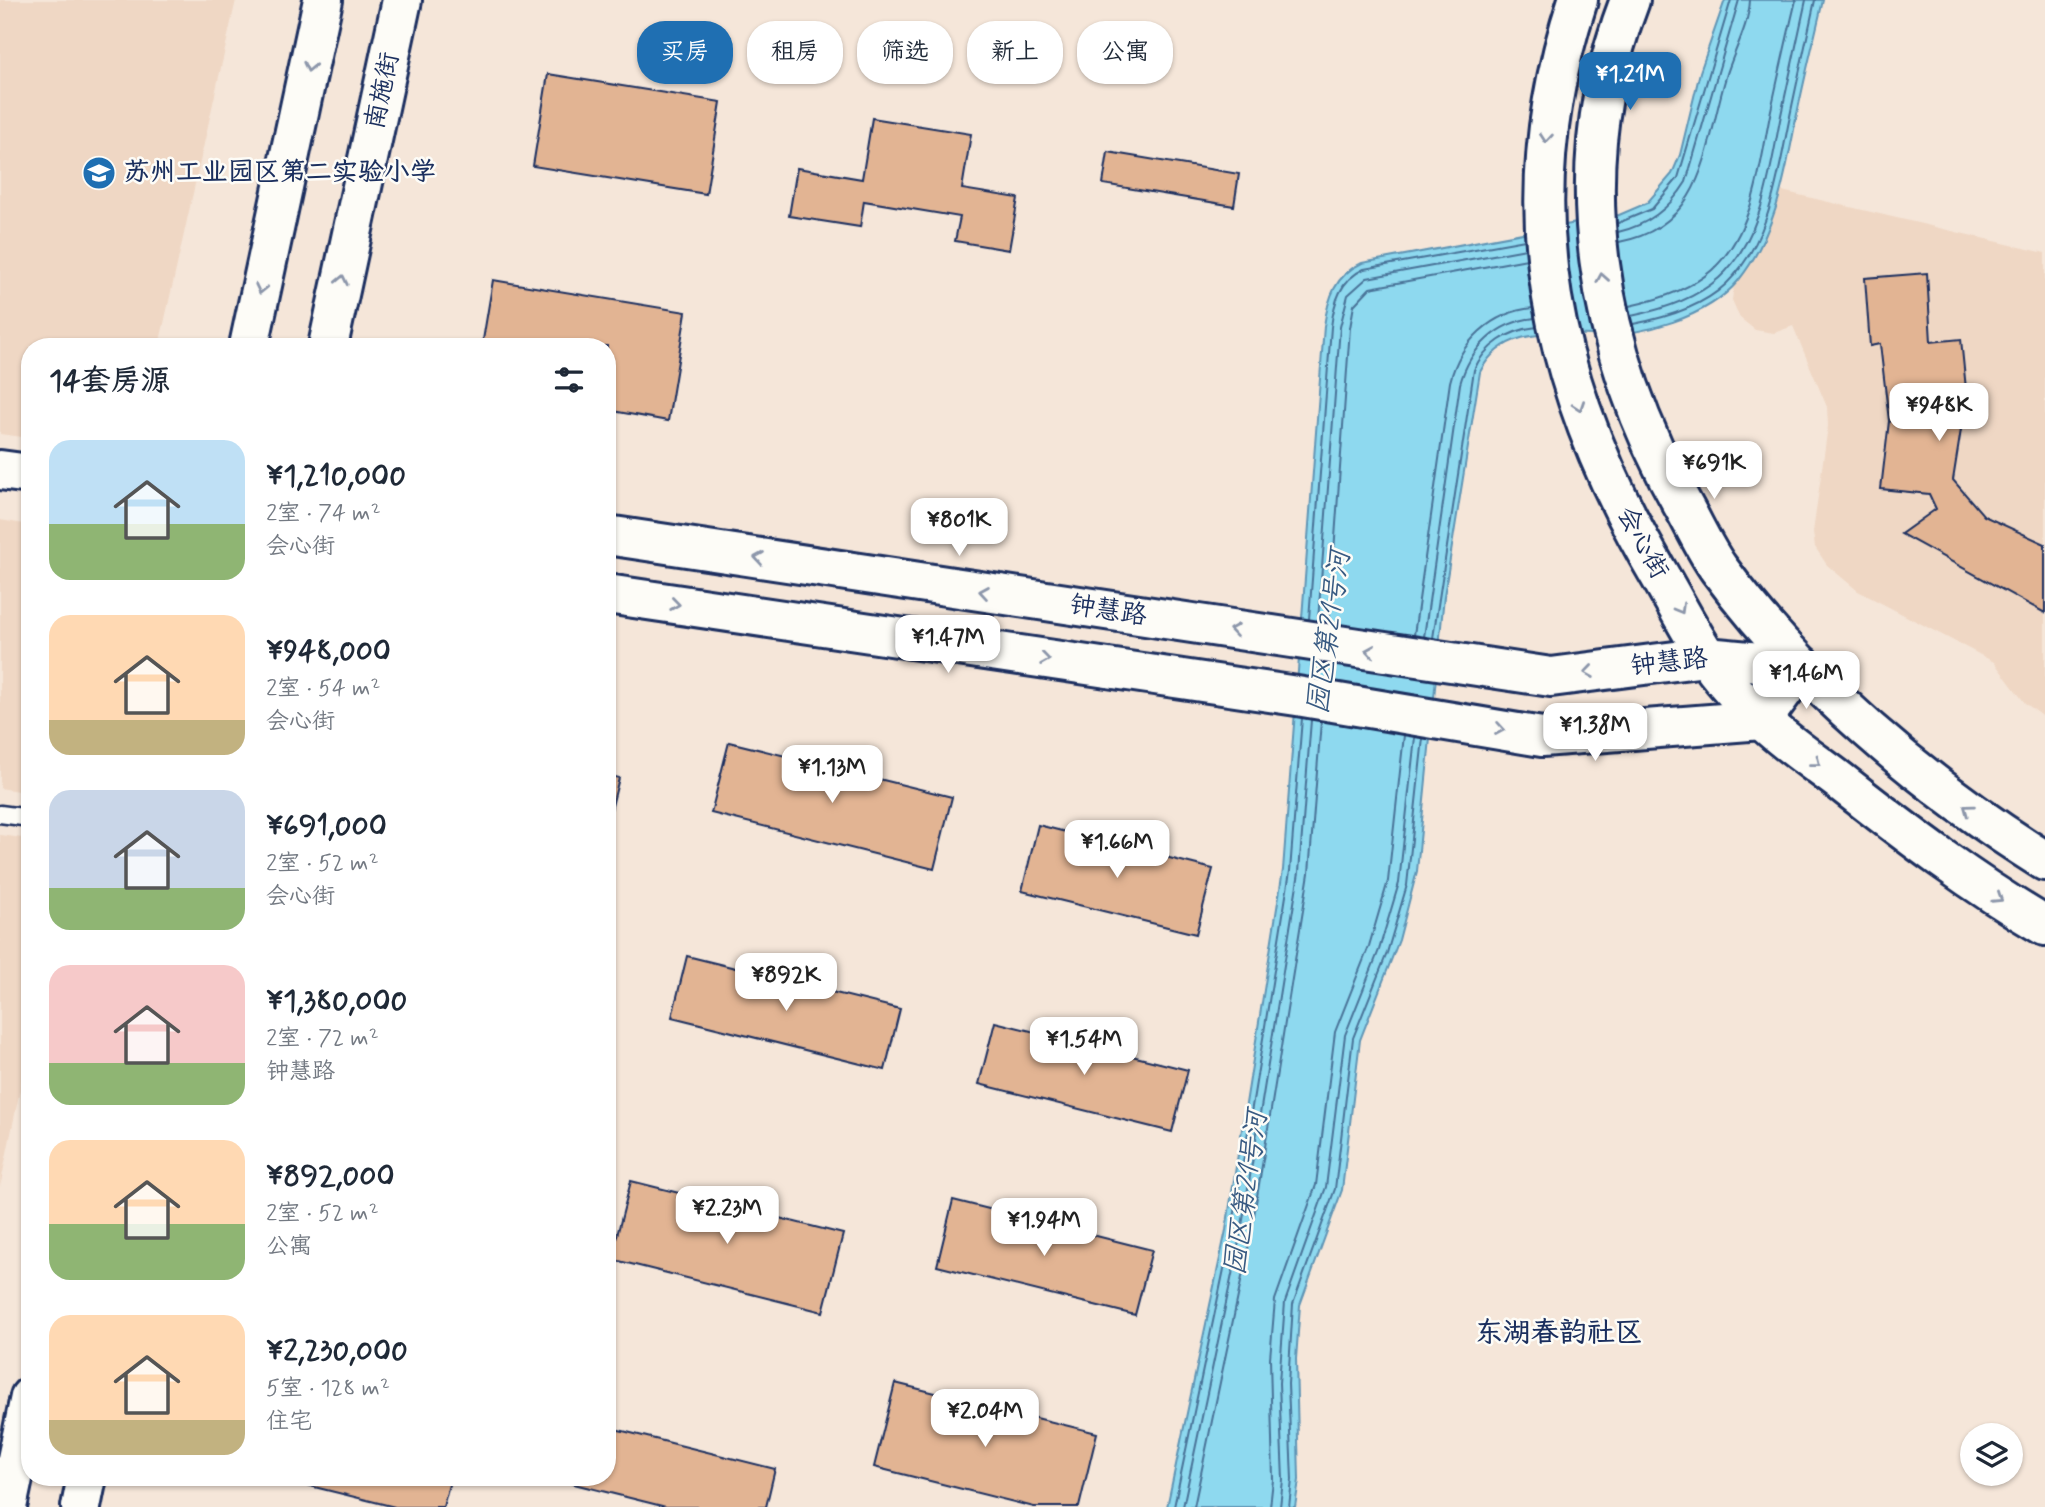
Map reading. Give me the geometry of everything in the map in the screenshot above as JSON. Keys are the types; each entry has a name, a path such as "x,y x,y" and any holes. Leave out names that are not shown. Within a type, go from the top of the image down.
{"main road":[{"path":"251,338 323,0"},
{"name":"南施街","path":"330,338 402,0"},
{"name":"会心街","path":"1578,0 1547,119 1543,162 1544,222 1558,341 1578,407 1616,497 1706,657 1762,720 1938,858 2045,926"},
{"name":"会心街","path":"1630,0 1602,99 1596,135 1593,215 1615,341 1645,429 1666,476 1718,568 1802,666 1908,764 1971,812 2045,861"},
{"path":"0,470 21,473"},
{"name":"钟慧路","path":"616,536 1551,677 1706,657 1802,666"},
{"path":"616,595 1297,696 1542,737 1762,720 1802,666"},
{"path":"7,1507 21,1440"},
{"path":"81,1507 85,1486"}],"lane":[{"path":"0,814 21,817"}],"shaded area":[{"name":"苏州工业园区第二实验小学","path":"0,0 236,0 161,338 21,338 21,437 0,434"},
{"path":"1782,191 2045,253 2045,718 2025,703 1994,662 1858,591 1827,565 1815,547 1813,532 1828,426 1827,407 1793,326 1774,333 1755,330 1740,318 1732,300 1734,285 1755,256"},
{"path":"0,520 21,524 21,792 0,788"},
{"path":"0,835 21,838 21,1085 0,1187"}],"water":[{"name":"园区第21号河","path":"1725,0 1823,0 1783,183 1762,244 1751,263 1725,294 1673,322 1615,334 1531,336 1502,346 1480,372 1444,596 1417,871 1399,940 1360,1040 1342,1190 1300,1305 1296,1359 1299,1480 1295,1507 1167,1507 1226,1230 1283,870 1324,326 1334,288 1345,274 1362,263 1619,215 1647,203 1672,174 1680,155 1700,72"}],"building":[{"path":"548,74 721,102 706,194 533,166"},
{"path":"872,118 971,134 962,189 1018,198 1009,250 955,241 960,217 864,201 860,227 789,216 797,168 862,179"},
{"path":"1108,152 1239,174 1234,206 1103,184"},
{"path":"1927,273 1931,342 1961,339 1966,389 1934,391 1934,412 1963,417 1953,480 1984,516 2045,544 2045,613 1901,534 1936,509 1929,494 1881,489 1889,421 1880,344 1870,346 1865,278"},
{"path":"493,280 686,312 668,421 616,412 616,338 483,338"},
{"path":"729,742 952,797 934,869 711,813"},
{"path":"1038,825 1213,869 1196,934 1022,891"},
{"path":"687,956 900,1009 885,1070 672,1017"},
{"path":"995,1022 1188,1070 1172,1132 979,1084"},
{"path":"631,1181 843,1234 823,1312 616,1260 616,1240"},
{"path":"953,1200 1152,1250 1135,1315 937,1266"},
{"path":"895,1383 1097,1433 1079,1507 1034,1507 874,1467"},
{"path":"616,1429 775,1469 766,1507 666,1507 582,1486 616,1486"},
{"path":"310,1486 449,1486 443,1507 395,1507"}],"place":[{"name":"苏州工业园区第二实验小学","path":"99,173"}],"district":[{"name":"东湖春韵社区","path":"1559,1333"}]}
